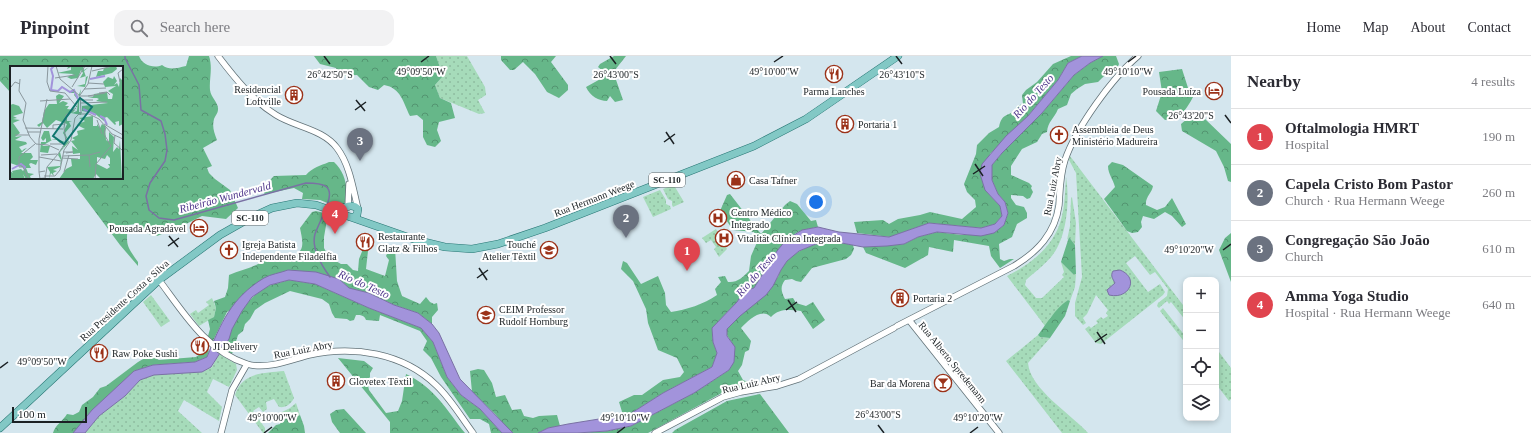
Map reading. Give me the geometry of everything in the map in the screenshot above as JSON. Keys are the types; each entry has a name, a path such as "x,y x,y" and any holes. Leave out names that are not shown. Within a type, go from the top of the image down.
{"main road":[{"name":"Rua Hermann Weege","path":"329,209 426,243 444,247 472,248 508,241 566,220 764,141 825,107 898,56"},
{"name":"Rua Presidente Costa e Silva","path":"0,428 159,280 220,235 260,213 291,203 310,204 329,209"},
{"path":"358,210 356,216 350,217 346,212 348,207 354,205 358,210 367,222"},
{"name":"SC-110","path":"329,209 348,207"}],"street":[{"path":"218,56 247,90 268,110 288,121 320,134 332,142 342,155 358,210"},
{"name":"Rua Luiz Abry","path":"655,433 732,394 770,388 798,379 1025,260 1047,239 1056,219 1062,172 1071,146 1086,120 1111,84 1138,56"},
{"path":"348,207 349,175"},
{"path":"159,280 200,334 223,352 247,364 232,390 221,433"},
{"name":"Rua Alberto Spredemann","path":"909,320 999,433"},
{"name":"Rua Luiz Abry","path":"247,364 273,364 312,355 334,352 360,351 380,355 405,364 428,377 445,394 473,433"}],"green space":[{"path":"0,56 139,56 145,64 155,67 162,65 168,68 174,68 186,66 189,56 209,56 211,65 210,90 218,107 213,125 217,140 203,148 212,166 207,168 209,173 230,190 238,208 226,219 202,216 157,236 144,233 136,224 128,225 128,245 138,262 138,266 120,245 71,179 123,179 123,66 10,66 10,92 0,81"},
{"path":"314,56 436,56 443,76 435,85 440,98 451,103 455,118 439,122 437,130 441,141 435,147 427,145 423,137 423,120 417,115 410,116 398,92 384,85 378,90 369,87 357,75 340,76 336,68 320,64"},
{"path":"436,56 467,56 485,87 486,95 478,100 485,113 479,114 440,98 435,85 443,76"},
{"path":"501,56 556,56 551,62 568,85 568,90 559,98 547,92 535,74 523,62 514,70 510,70 501,60"},
{"path":"614,56 626,56 615,70 614,74 623,100 615,102 610,96 607,101 598,99 590,93 586,87 604,77 605,73 598,67 600,64"},
{"path":"1071,56 1082,56 1068,63 1058,80 1028,116 990,154 985,190 1000,206 1002,216 995,224 981,228 929,223 890,237 857,233 854,222 883,220 889,224 898,219 930,212 962,219 976,207 975,200 967,192 964,184 976,154 977,145 989,133 999,127 1003,117 1023,104 1022,95 1037,82 1053,64"},
{"path":"1103,56 1116,56 1119,64 1115,73 1105,75 1098,82 1085,84 1071,94 1067,105 1058,109 1056,112 1047,132 1042,134 1037,142 1022,149 1011,166 1011,175 1029,183 1032,186 1031,188 1033,192 1030,198 1027,199 1023,196 1011,195 1011,198 1016,205 1024,207 1027,213 1027,218 1017,224 1012,237 999,244 1000,259 1004,261 1014,259 1000,268 991,256 989,246 954,240 953,252 929,247 928,255 905,268 866,253 863,247 904,244 918,237 937,232 962,235 994,233 1004,225 1008,213 1005,202 998,194 992,180 992,165 1042,113 1074,75 1090,63"},
{"path":"1182,69 1189,91 1193,97 1182,113 1171,119 1165,120 1156,111 1162,92 1159,72"},
{"path":"1204,118 1231,144 1231,182 1228,181 1224,167 1216,151 1182,131 1181,124 1187,119"},
{"path":"1070,156 1183,305 1183,317 1171,302 1169,304 1167,301 1159,308 1157,306 1158,303 1167,296 1168,289 1155,272 1150,275 1135,256 1126,263 1148,292 1160,284 1165,292 1163,295 1101,344 1096,343 1085,329 1089,326 1091,328 1098,323 1096,321 1101,317 1103,319 1108,316 1106,313 1108,310 1096,295 1087,314 1083,318 1086,323 1083,325 1075,316 1075,303 1082,277 1076,173 1069,160"},
{"path":"329,162 334,162 344,176 346,194 344,205 335,206 320,200 302,199 303,193 294,188 265,194 260,190 274,176 306,175 314,168"},
{"path":"1112,162 1123,165 1153,186 1146,205 1157,210 1165,207 1172,198 1186,224 1182,227 1172,216 1165,212 1154,219 1143,216 1141,222 1142,227 1138,232 1132,233 1127,231 1104,199 1115,187 1108,169 1108,166"},
{"path":"1066,177 1068,197 1066,219 1061,240 1051,257 1026,280 1025,285 1036,298 1042,298 1064,277 1062,275 1064,272 1061,262 1073,274 1076,274 1075,287 1070,301 1068,300 1050,318 1045,326 1007,276 1033,260 1053,238 1061,220 1065,198"},
{"path":"671,186 675,187 684,202 673,207 672,201 668,199 663,189"},
{"path":"660,190 666,200 666,204 670,206 671,209 653,217 643,197"},
{"path":"730,194 761,234 790,201 797,204 811,221 816,220 818,227 800,231 785,242 774,256 754,288 744,291 737,302 712,328 713,342 717,353 712,367 663,393 630,414 623,415 619,402 634,395 642,395 663,380 680,377 684,372 677,358 658,350 648,323 646,309 633,281 621,269 623,261 627,263 641,284 658,276 665,293 666,305 671,312 695,306 717,295 715,289 721,282 718,277 725,276 728,282 734,282 749,271 751,256 758,240 754,232 733,230 720,211 727,195"},
{"path":"1072,197 1076,223 1075,245 1069,237 1067,240 1070,226"},
{"path":"316,211 328,214 324,237 324,248 329,257 341,264 347,264 353,270 358,271 359,259 363,249 368,251 366,269 385,276 389,260 386,256 391,245 395,248 397,281 402,296 420,304 426,297 430,302 434,304 437,303 438,310 432,317 432,324 418,313 394,305 369,293 349,288 339,279 288,270 227,312 212,343 208,336 210,329 208,320 214,317 216,308 214,301 225,297 228,288 229,275 253,266 272,255 280,254 289,258 294,256 301,250 302,246 300,228 312,212"},
{"path":"716,229 727,249 719,257 714,249 716,247 711,240 706,243 702,238"},
{"path":"1231,233 1231,282 1219,250 1225,238"},
{"path":"1069,237 1075,245 1076,274 1073,274 1061,262"},
{"path":"831,241 853,245 854,249 851,255 846,259 812,268 801,282 792,279 785,280 782,285 782,291 785,299 793,298 796,303 806,306 813,302 825,320 813,329 801,311 784,310 774,314 771,317 767,314 759,314 741,328 751,341 749,350 745,352 742,365 738,371 743,380 753,384 754,387 731,388 648,433 577,433 607,431 631,426 694,393 729,370 735,348 727,335 727,329 778,277 786,262 792,256 806,248"},
{"path":"289,280 315,284 369,308 421,328 433,342 447,377 461,395 480,409 502,433 491,433 489,424 480,419 470,419 441,377 431,358 423,350 427,341 420,331 380,315 379,321 366,320 363,316 359,315 356,315 354,320 350,321 347,319 335,318 329,304 322,299 290,291 265,303 255,310 245,324 243,331 238,335 232,354 222,349 235,322 247,303 264,288"},
{"path":"151,295 170,321 161,327 143,302"},
{"path":"212,298 216,308 214,317 199,326 190,314 196,310 198,313 209,305 206,302"},
{"path":"1068,300 1070,301 1065,316 1050,338 1040,337 1038,335 1052,316"},
{"path":"1163,308 1183,333 1183,340 1160,311"},
{"path":"1038,335 1040,337 1050,338 1028,363 1030,373 1043,392 1088,433 1062,433 1006,361"},
{"path":"207,349 209,351 207,357 195,362 153,365 134,371 73,433 53,433 55,428 67,414 73,415 79,412 82,405 93,397 100,388 106,386 150,355 159,360 196,357"},
{"path":"1219,352 1231,368 1231,399 1229,401 1219,388"},
{"path":"219,354 236,364 237,370 229,387 213,379 207,392 222,407 219,421 184,400 178,411 202,433 85,433 99,416 125,396 140,380 154,375 202,372 212,367"},
{"path":"338,358 364,361 373,368 367,381 369,390 386,413 398,411 402,401 406,374 433,393 465,433 390,433 390,422"},
{"path":"478,369 484,370 492,383 496,397 505,395 512,410 521,409 524,416 533,418 539,416 557,415 560,426 548,428 538,433 513,433 472,392 470,371"},
{"path":"284,371 294,398 290,404 284,407 279,407 274,399 266,402 267,409 263,412 259,407 253,411 265,428 265,433 263,433 235,395 238,387 248,378 262,373"},
{"path":"760,394 789,433 672,433 727,401"},
{"path":"296,403 300,415 293,418 288,417 282,420 280,413"},
{"path":"344,409 366,433 340,433 332,422 330,414 336,410"},
{"path":"300,415 305,433 268,433 276,425 280,424 282,420 288,417 294,418"}],"shaded area":[{"path":"1082,56 1103,56 1090,63 1074,75 1042,113 992,165 992,180 998,194 1005,202 1008,213 1004,225 994,233 981,236 937,232 918,237 904,244 887,246 863,247 831,241 816,244 799,251 787,261 773,286 766,295 740,316 727,329 727,336 735,347 734,362 729,370 694,393 631,426 607,431 538,433 548,428 630,414 663,393 712,367 717,353 713,342 712,328 737,302 744,291 754,288 777,251 786,240 802,230 818,227 839,232 889,237 929,223 981,228 995,224 1002,216 1000,206 985,190 980,174 982,164 1006,136 1028,116 1058,80 1068,63"},
{"path":"288,270 316,272 339,279 349,288 369,293 394,305 418,313 432,324 439,333 460,379 513,433 502,433 480,409 461,395 447,377 433,342 421,328 369,308 315,284 289,280 270,285 252,297 242,311 232,329 229,339 211,367 202,372 154,375 140,380 125,396 99,416 85,433 73,433 92,410 134,371 153,365 195,362 207,357 222,322 243,294 264,278"},
{"path":"1120,270 1130,278 1130,287 1122,294 1116,296 1109,295 1107,290 1115,283 1112,273 1113,271"}],"waterway":[{"name":"Ribeirão Wundervald","path":"125,56 139,85 141,110 161,121 165,134 167,150 165,161 150,183 146,196 149,210 159,218 174,220 306,183 326,186 329,193 327,205"},
{"name":"Ribeirão Wundervald","path":"325,211 314,239 316,251 330,277"}],"place":[{"name":"Parma Lanches","path":"834,74"},
{"name":"Pousada Luíza","path":"1214,91"},
{"name":"Residencial Loftville","path":"294,95"},
{"name":"Portaria 1","path":"845,124"},
{"name":"Assembleia de Deus Ministério Madureira","path":"1059,135"},
{"name":"Congregação São João","path":"360,161"},
{"name":"Casa Tafner","path":"736,180"},
{"name":"Centro Médico Integrado","path":"718,218"},
{"name":"Pousada Agradável","path":"199,228"},
{"name":"Amma Yoga Studio","path":"335,234"},
{"name":"Capela Cristo Bom Pastor","path":"626,238"},
{"name":"Vitalität Clínica Integrada","path":"724,238"},
{"name":"Restaurante Glatz & Filhos","path":"365,242"},
{"name":"Igreja Batista Independente Filadélfia","path":"229,250"},
{"name":"Touché Atelier Têxtil","path":"549,250"},
{"name":"Oftalmologia HMRT","path":"687,271"},
{"name":"Portaria 2","path":"900,298"},
{"name":"CEIM Professor Rudolf Hornburg","path":"486,315"},
{"name":"JI Delivery","path":"200,346"},
{"name":"Raw Poke Sushi","path":"99,353"},
{"name":"Glovetex Têxtil","path":"336,381"},
{"name":"Bar da Morena","path":"943,383"}],"water label":[{"name":"Rio do Testo","path":"1033,96"},
{"name":"Rio do Testo","path":"756,274"},
{"name":"Rio do Testo","path":"364,284"}]}
